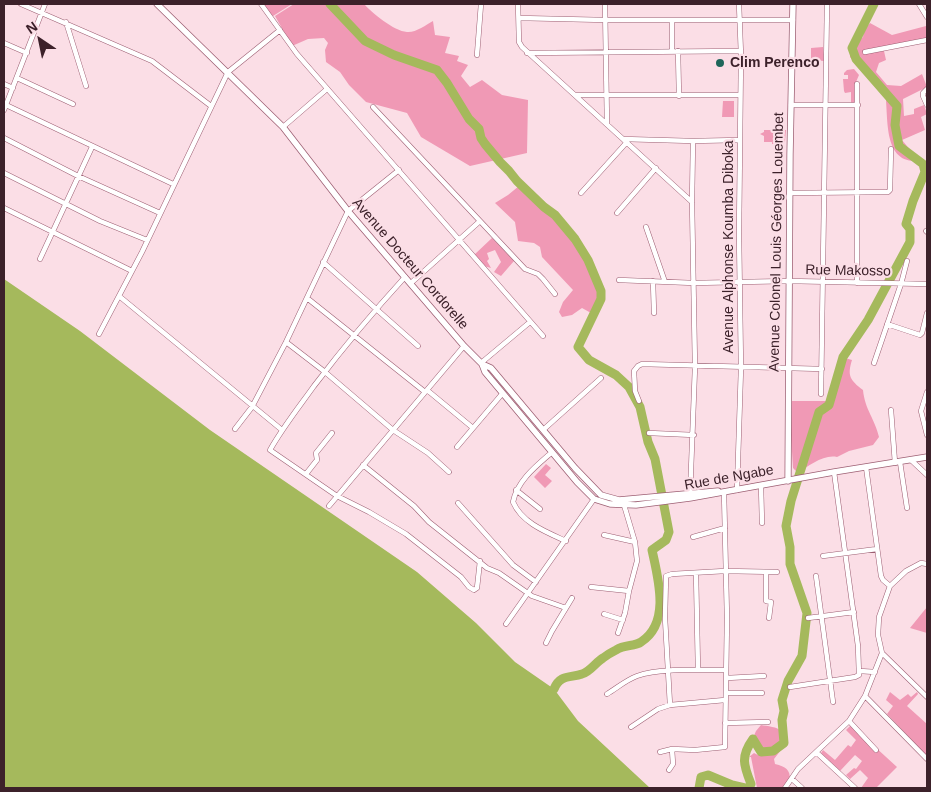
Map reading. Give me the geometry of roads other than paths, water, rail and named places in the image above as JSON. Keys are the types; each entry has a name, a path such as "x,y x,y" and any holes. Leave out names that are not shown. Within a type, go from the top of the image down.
{"street":[{"path":"21,4 152,61 211,106"},
{"path":"45,4 5,107 173,184"},
{"name":"Avenue Docteur Cordorelle","path":"157,4 283,127 348,211 464,346 481,363 485,372 502,394 551,453 594,499"},
{"path":"261,4 297,54 543,336"},
{"path":"477,55 481,4"},
{"path":"518,4 519,42 527,52 692,202"},
{"path":"605,4 607,124"},
{"name":"Avenue Alphonse Koumba Diboka","path":"737,490 740,368 739,4"},
{"name":"Avenue Colonel Louis Géorges Louembet","path":"790,480 788,368 793,4"},
{"path":"821,394 826,194 827,4"},
{"path":"919,4 927,17"},
{"path":"518,18 793,20"},
{"path":"672,20 672,51"},
{"path":"66,22 86,86"},
{"path":"100,334 228,72 280,30"},
{"path":"865,52 927,40"},
{"path":"4,42 27,53"},
{"path":"678,51 679,96"},
{"path":"527,52 740,51"},
{"path":"17,78 73,104"},
{"path":"4,84 13,88"},
{"path":"857,84 858,283"},
{"path":"283,127 327,89"},
{"path":"927,89 923,93 927,105"},
{"path":"575,95 739,95"},
{"path":"791,105 858,105"},
{"path":"373,107 526,269 543,278 555,294"},
{"path":"4,138 78,176 160,213"},
{"path":"625,140 739,140"},
{"path":"581,193 625,140"},
{"path":"690,496 694,435 695,366 692,202 694,141"},
{"path":"40,259 92,147"},
{"path":"790,193 857,194 888,192 890,190 891,149"},
{"path":"617,213 656,168"},
{"path":"235,429 252,407 286,342 348,211 399,170"},
{"path":"4,174 100,221 147,240"},
{"path":"4,208 132,270"},
{"path":"411,283 480,221"},
{"path":"646,227 665,282"},
{"path":"323,262 418,346"},
{"path":"874,363 907,262"},
{"path":"405,276 325,372 282,430 270,450 337,496 406,534 474,590 476,588 480,561"},
{"name":"Rue Makosso","path":"619,280 694,283 789,281 927,284"},
{"path":"653,281 654,313"},
{"path":"119,296 282,430"},
{"path":"307,298 473,428"},
{"path":"887,324 920,335 927,313"},
{"path":"530,322 481,363 491,368 542,430 601,495 619,500 658,499"},
{"path":"286,342 325,372 393,430 428,453 449,472"},
{"path":"329,506 464,346"},
{"path":"639,401 635,390 634,371 638,366 646,364 822,369"},
{"path":"542,430 601,378"},
{"path":"927,392 921,412 927,435"},
{"path":"457,447 502,394"},
{"path":"891,410 897,462 907,508"},
{"path":"306,474 317,460 316,453 332,433"},
{"path":"650,433 694,435"},
{"path":"551,453 537,465 516,490 513,502 525,519 566,541"},
{"path":"790,687 858,676 860,671 854,612 844,553 834,472 927,457 927,453"},
{"path":"911,460 927,475"},
{"path":"363,465 414,506 436,528 487,568 498,573 528,594 566,608"},
{"path":"866,467 883,580 890,586"},
{"name":"Rue de Ngabe","path":"658,499 737,490 834,472"},
{"path":"761,486 762,523"},
{"path":"516,490 540,509"},
{"path":"660,752 672,749 682,751 725,747 727,618 725,528 722,492"},
{"path":"506,624 594,499 624,506 658,499"},
{"path":"458,503 513,564 536,582"},
{"path":"618,633 637,561 624,506"},
{"path":"693,537 725,528"},
{"path":"604,535 634,542"},
{"path":"823,556 877,549"},
{"path":"927,563 906,571 890,586 879,617 878,635 882,653 927,698"},
{"path":"670,705 667,672 666,576 725,571 777,572"},
{"path":"696,573 698,670"},
{"path":"766,573 766,600 771,602 769,618"},
{"path":"816,576 833,702"},
{"path":"591,587 629,591"},
{"path":"546,643 572,598"},
{"path":"808,618 854,612"},
{"path":"604,614 622,620"},
{"path":"785,788 798,769 849,721 865,696 882,653"},
{"path":"607,694 630,679 639,676 667,672 726,670"},
{"path":"860,671 875,672"},
{"path":"726,678 764,676"},
{"path":"726,693 762,694"},
{"path":"865,696 927,759"},
{"path":"631,727 658,709 670,705 725,700"},
{"path":"849,721 876,750"},
{"path":"725,724 768,722"},
{"path":"669,770 673,764 672,749"},
{"path":"816,752 854,788"},
{"path":"792,779 802,788"}],"waterway":[{"path":"330,4 365,41 394,55 437,70 469,119 479,129 485,144 517,181 555,215 575,239 588,260 601,291 601,299 578,347 589,360 616,375 629,387 640,407 648,442 655,459 669,532 666,540 652,550 660,599 656,624 650,634 641,642 613,652 585,673 566,677 559,681 554,689"},
{"path":"749,788 751,784 744,761 746,751 753,739 761,752 773,751 784,743 782,700 788,681 802,656 807,613 790,564 790,547 786,526 791,501 819,412 829,405 843,357 868,320 910,242 910,229 906,224 925,172 923,164 899,146 895,125 897,106 856,59 852,48 874,4"},
{"path":"925,172 927,166"},
{"path":"699,788 701,777 708,775 745,788"}],"place":[{"name":"Clim Perenco","path":"720,63"}]}
